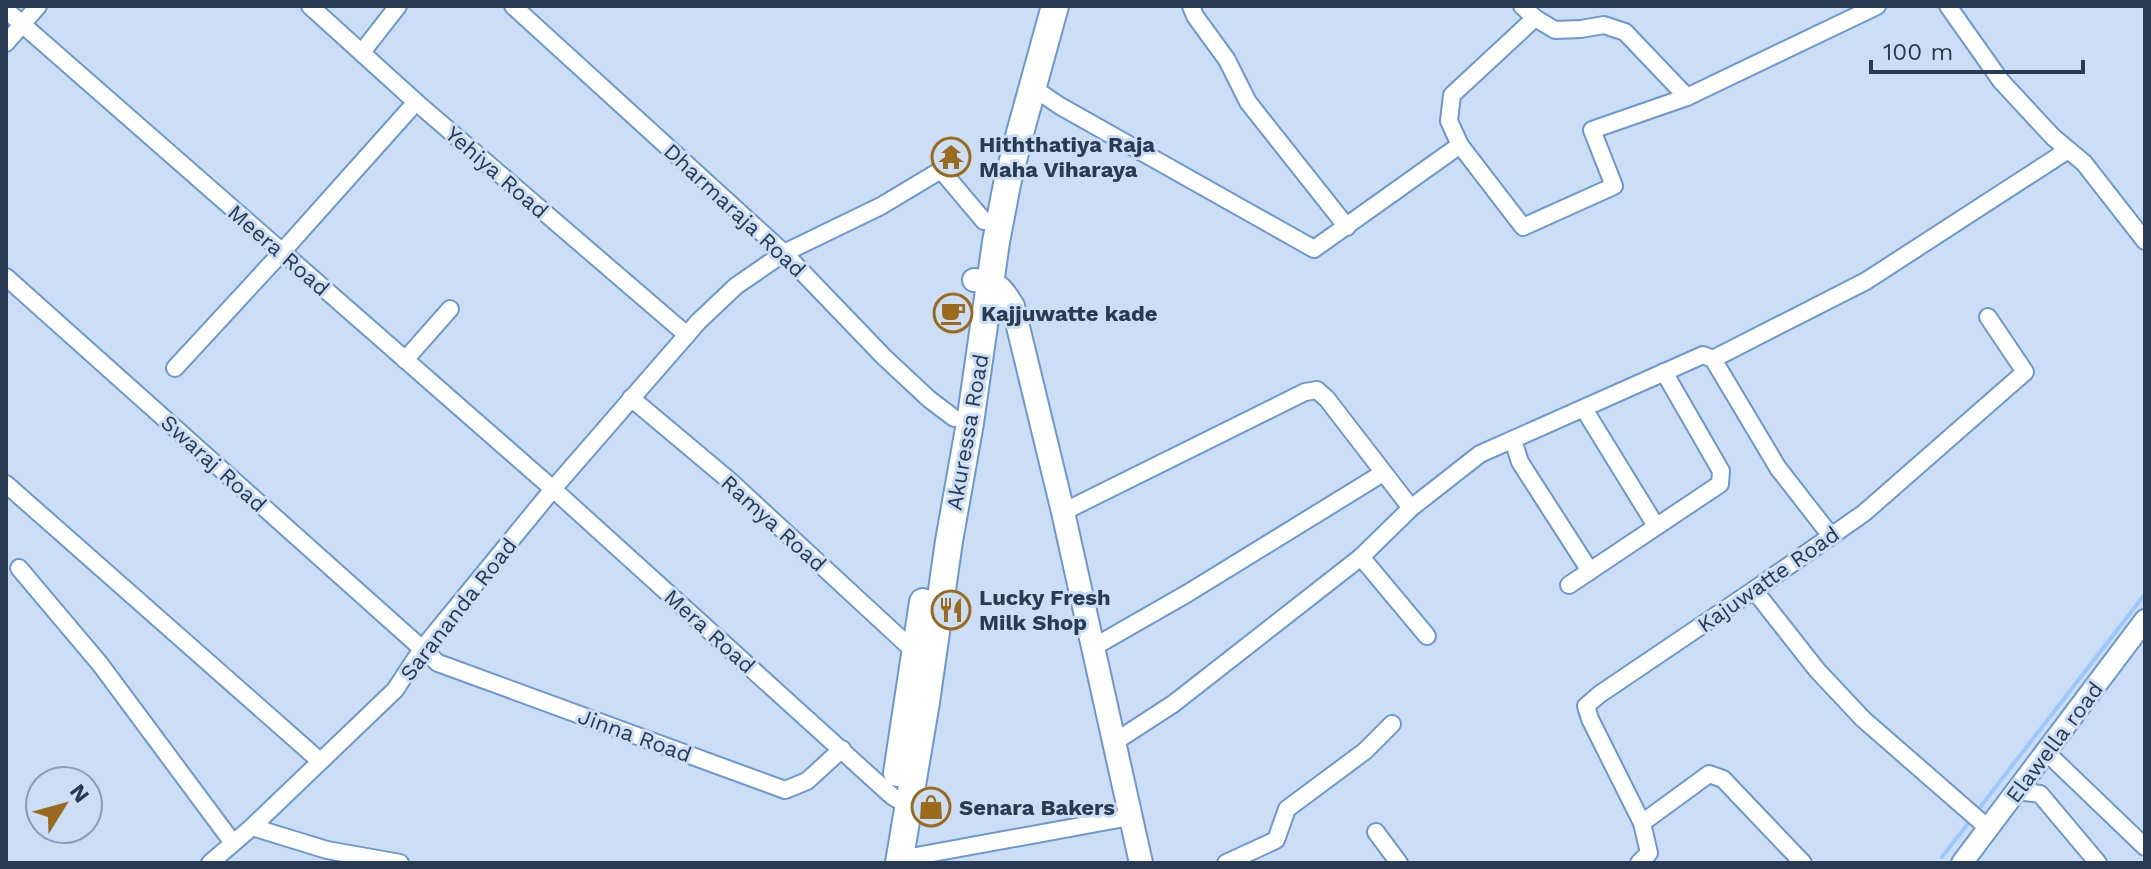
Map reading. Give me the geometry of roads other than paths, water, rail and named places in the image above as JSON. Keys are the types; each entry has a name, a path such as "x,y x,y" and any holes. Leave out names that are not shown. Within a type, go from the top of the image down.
{"highway":[{"name":"Akuressa Road","path":"903,789 926,702 949,541 983,281 984,221 1003,128 1038,6"},
{"name":"Akuressa Road","path":"894,862 914,651 965,351 996,242 1007,184 1055,6"}],"main road":[{"path":"983,281 1004,291 1013,306 1063,512 1141,863"}],"street":[{"path":"6,43 38,6"},
{"name":"Yehiya Road","path":"310,6 416,102 687,335"},
{"path":"362,52 398,6"},
{"name":"Dharmaraja Road","path":"513,6 784,253 884,357 954,418"},
{"path":"1191,6 1227,60 1248,102 1347,227"},
{"path":"1687,97 1625,32 1604,25 1555,30 1529,12 1452,95 1449,121 1460,145 1523,227 1614,186 1592,130 1687,97 1877,6"},
{"path":"1948,6 2001,81 2053,137 2084,163 2145,241"},
{"name":"Meera Road","path":"6,10 553,489"},
{"path":"1032,87 1060,106 1314,249 1460,145"},
{"path":"175,368 416,102"},
{"path":"1713,359 1866,281 2068,150"},
{"name":"Sarananda Road","path":"210,863 395,690 422,649 553,489 687,335 736,286 784,253 881,206 941,170 984,221"},
{"name":"Swaraj Road","path":"6,277 422,649"},
{"path":"405,360 450,309"},
{"name":"Kajuwatte Road","path":"1639,863 1649,853 1642,823 1586,706 1864,513 2025,372 1988,317"},
{"path":"1113,743 1173,704 1361,557 1411,508 1480,454 1703,355 1713,359 1778,468 1831,536"},
{"path":"1569,585 1720,484 1721,471 1664,372"},
{"path":"1063,512 1305,392 1317,390 1411,508"},
{"name":"Ramya Road","path":"631,398 730,481 914,651"},
{"path":"1584,409 1656,526"},
{"path":"1513,440 1520,462 1590,571"},
{"path":"1092,648 1383,473"},
{"path":"6,484 320,761"},
{"name":"Mera Road","path":"553,489 867,773 903,789"},
{"path":"1361,557 1427,636"},
{"path":"19,568 100,664 233,843"},
{"path":"1754,590 1817,670 1863,719 1988,828"},
{"name":"Elawella road","path":"1962,863 2144,625"},
{"name":"Jinna Road","path":"422,649 438,663 785,790 807,781 842,749"},
{"path":"1226,863 1276,840 1287,809 1365,751 1392,724"},
{"path":"2046,752 2145,847"},
{"path":"1642,823 1709,774 1723,779 1803,863"},
{"path":"2016,791 2040,794 2098,863"},
{"path":"894,862 1130,817"},
{"path":"252,827 327,850 400,863"},
{"path":"1376,832 1399,863"}],"waterway":[{"path":"1981,806 2145,594"},
{"path":"1942,857 1970,821"}],"place":[{"name":"Hiththatiya Raja Maha Viharaya","path":"951,157"},
{"name":"Kajjuwatte kade","path":"953,313"},
{"name":"Lucky Fresh Milk Shop","path":"951,610"},
{"name":"Senara Bakers","path":"931,807"}]}
